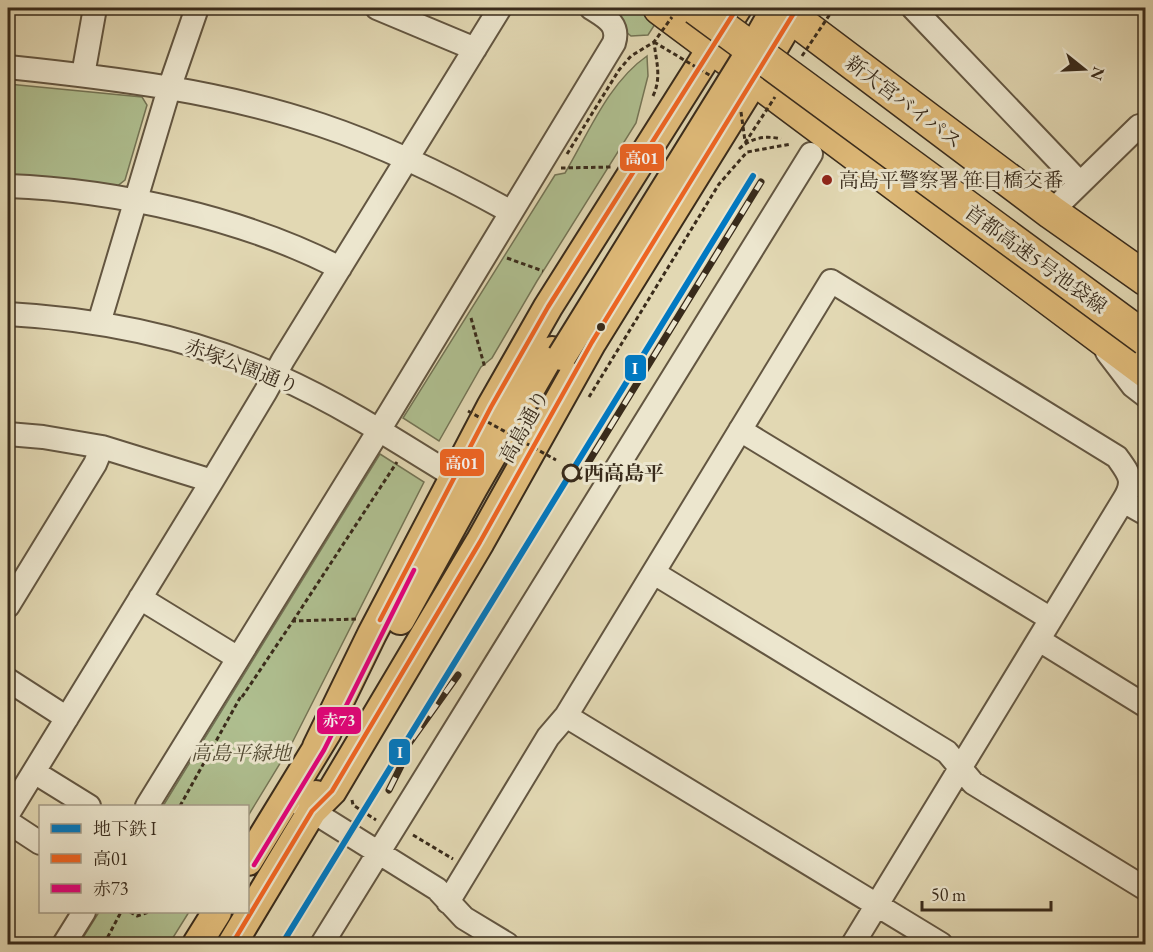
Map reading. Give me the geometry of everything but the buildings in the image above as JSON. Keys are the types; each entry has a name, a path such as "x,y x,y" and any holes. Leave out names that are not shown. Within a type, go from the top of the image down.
{"highway":[{"name":"首都高速5号池袋線","path":"732,8 1146,312"},
{"name":"新大宮バイパス","path":"781,9 1051,212 1146,279"},
{"name":"首都高速5号池袋線","path":"676,10 1146,339"},
{"path":"676,10 713,47 1146,371"}],"main road":[{"path":"317,747 372,634 491,407 548,308 737,8"},
{"path":"312,812 332,790 480,542 592,342 755,79 781,9"},
{"name":"高島通り","path":"249,859 317,747 388,643 473,488 557,353 781,9"},
{"name":"高島通り","path":"232,945 312,812 319,783 475,514 557,353"},
{"path":"197,945 216,913"}],"street":[{"path":"83,75 95,8"},
{"path":"99,323 169,89 197,8"},
{"path":"377,8 475,49"},
{"path":"8,814 500,8"},
{"path":"148,805 380,430 614,43 616,32 610,21 591,8"},
{"path":"913,8 1080,183"},
{"path":"8,67 83,75 169,89 230,100 289,115 407,158 511,212"},
{"path":"1051,212 1139,126 1146,125"},
{"path":"322,945 811,154"},
{"path":"8,186 37,187 135,201 219,222 277,241 340,268"},
{"path":"448,902 548,737 566,716 831,281 1117,457 1130,479 1130,490 1124,501 853,945"},
{"name":"赤塚公園通り","path":"8,314 99,323 188,344 275,375 380,430 455,477"},
{"path":"1089,329 1133,386 1146,396"},
{"path":"740,430 1051,619"},
{"path":"8,434 43,437 102,447 212,481"},
{"path":"8,606 95,464 102,447"},
{"path":"1124,501 1146,514"},
{"path":"654,573 947,752 973,783 1146,889"},
{"path":"140,598 238,657"},
{"path":"1039,640 1146,706"},
{"path":"8,680 67,718"},
{"path":"566,716 941,945"},
{"path":"34,772 86,805"},
{"path":"287,796 437,889 464,918 507,945"},
{"path":"8,822 39,842"},
{"path":"64,945 83,913"}],"path":[{"path":"567,154 619,70 631,56 654,42 676,10"},
{"path":"650,103 658,77 654,42"},
{"path":"620,76 622,53"},
{"path":"745,143 761,138 781,139"},
{"path":"554,168 613,167 607,176"},
{"path":"501,256 548,273"},
{"path":"471,318 485,368 493,367"},
{"path":"468,411 556,460"},
{"path":"181,805 242,697 397,462"},
{"path":"293,621 360,618"},
{"path":"232,691 242,697"},
{"path":"411,834 454,860"},
{"path":"104,944 120,913"},
{"path":"131,913 137,916 146,913"}],"green space":[{"path":"597,8 646,8 659,18 648,35 631,36"},
{"path":"647,56 648,76 636,123 537,281 492,358 481,367 439,441 403,418 555,175 565,173 610,94 621,80"},
{"path":"8,84 142,97 147,105 125,180 116,187 8,178"},
{"name":"高島平緑地","path":"380,454 424,482 290,747 249,814 249,805 164,805"},
{"path":"98,913 188,913 169,944 79,944"}],"railway":[{"path":"580,476 761,182"},
{"path":"380,784 458,675"},
{"path":"389,790 401,766"}],"metro line":[{"name":"I","path":"282,944 753,176"}],"transit line":[{"name":"高01","path":"380,620 491,407 548,307 737,8"},
{"name":"高01","path":"232,944 312,811 332,791 480,542 592,342 797,8"},
{"name":"赤73","path":"254,865 324,750 414,570"}],"place":[{"name":"高島平警察署 笹目橋交番","path":"827,180"},
{"name":"西高島平","path":"571,473"}]}
